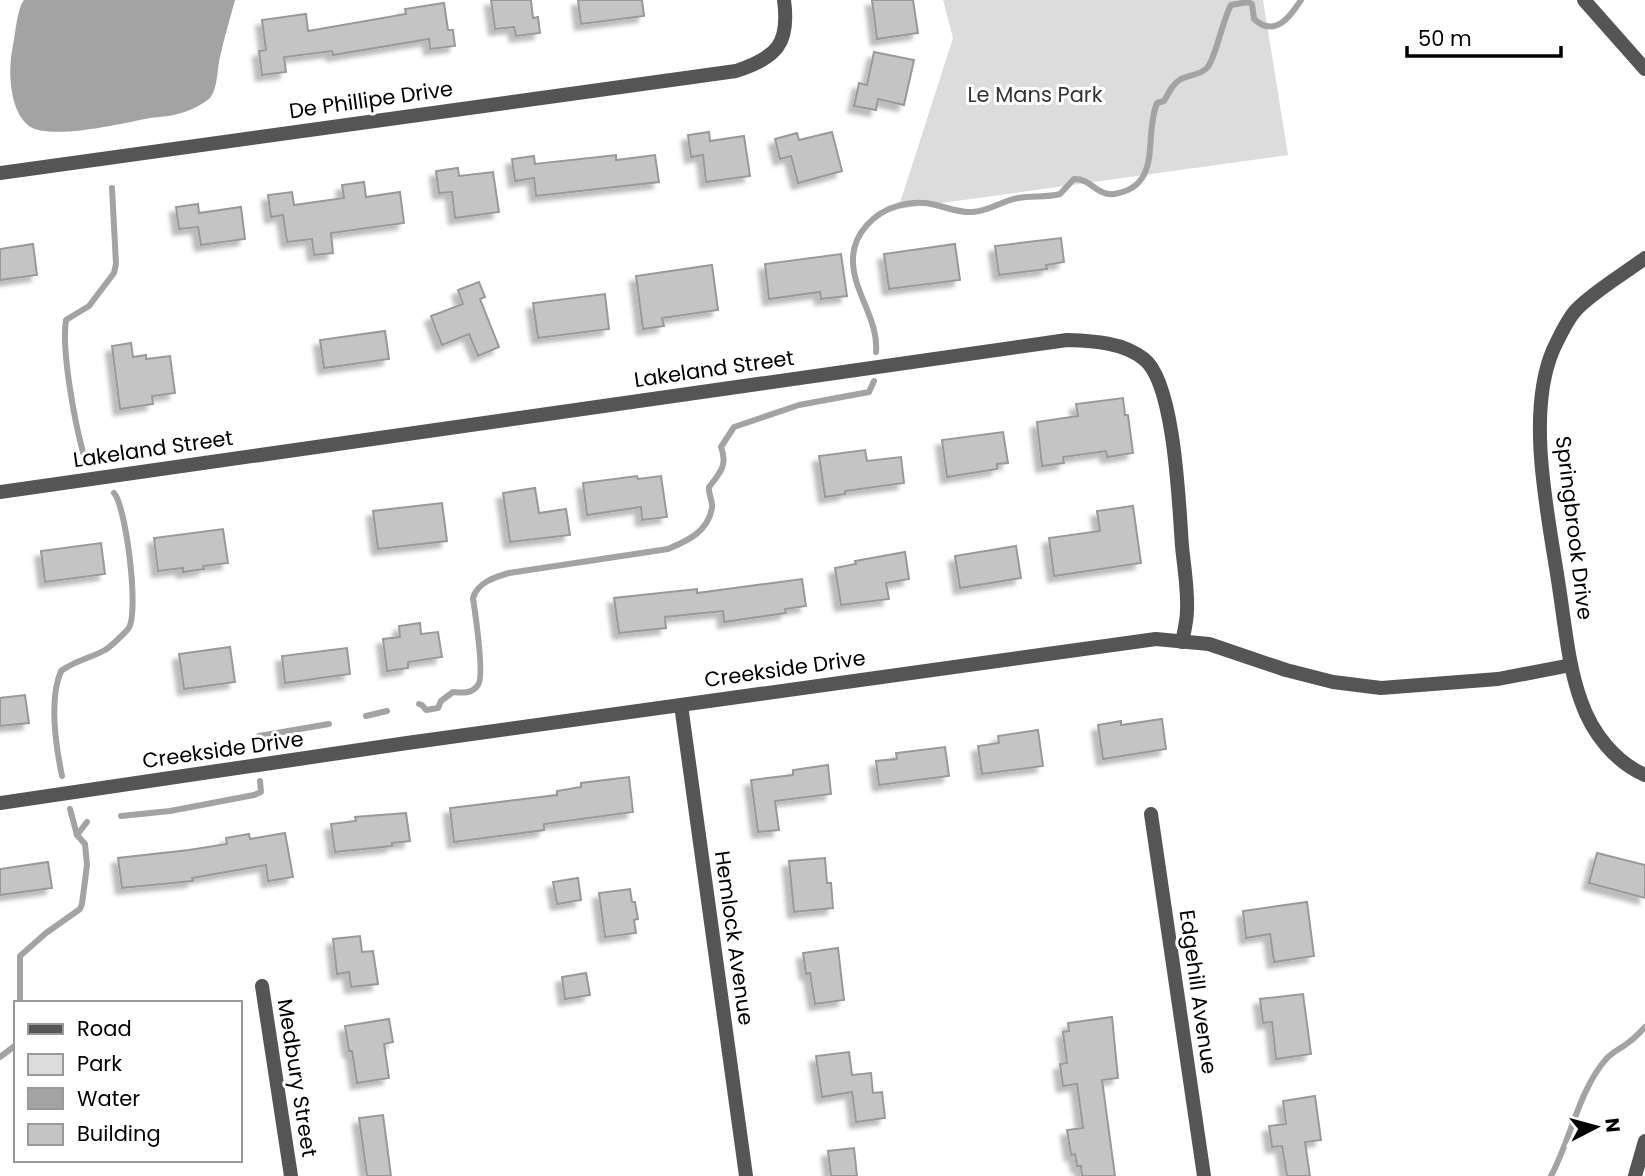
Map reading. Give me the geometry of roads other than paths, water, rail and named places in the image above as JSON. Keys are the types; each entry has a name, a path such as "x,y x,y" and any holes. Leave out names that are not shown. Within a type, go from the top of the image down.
{"street":[{"name":"De Phillipe Drive","path":"0,173 723,73 747,67 770,56 782,43 787,22 784,0"},
{"path":"1584,0 1645,69"},
{"name":"Springbrook Drive","path":"1645,258 1576,310 1552,352 1542,396 1541,471 1572,665 1581,702 1611,752 1629,768 1645,775"},
{"name":"Lakeland Street","path":"0,492 1068,340 1102,342 1128,350 1146,360 1158,382 1167,412 1174,451 1188,611 1182,642"},
{"name":"Creekside Drive","path":"0,803 1156,639 1209,645 1333,682 1381,688 1498,679 1572,665"},
{"name":"Hemlock Avenue","path":"681,705 746,1176"},
{"name":"Edgehill Avenue","path":"1151,814 1204,1176"},
{"name":"Medbury Street","path":"262,986 291,1176"},
{"path":"1635,1176 1645,1141"}],"water":[{"path":"24,0 235,0 215,89 210,98 192,109 174,115 88,130 53,132 29,126 14,102 11,60 18,16"}],"waterway":[{"path":"876,352 874,328 857,282 853,259 859,236 874,218 898,206 917,203 963,212 978,211 1018,198 1060,194 1074,179 1085,181 1108,194 1130,189 1140,181 1146,170 1157,103 1164,101 1178,81 1207,68 1231,5 1248,2 1252,4 1254,19 1262,24 1275,26 1287,18 1301,0"},
{"path":"86,462 70,391 66,320 89,306 114,273 116,264 112,188"},
{"path":"419,704 426,710 438,708 441,701 453,692 463,693 478,685 480,657 473,598 483,584 509,573 668,549 682,543 696,534 710,516 712,505 709,487 722,468 724,459 721,447 734,427 799,405 869,392 874,381"},
{"path":"62,776 54,709 61,671 107,649 127,631 131,620 132,583 127,538 119,502 114,493"},
{"path":"366,716 387,711"},
{"path":"253,748 259,736 329,724"},
{"path":"121,816 170,811 254,795 261,792 260,781"},
{"path":"20,1001 20,956 80,909 82,904 87,865 85,844 77,835 70,809"},
{"path":"77,835 87,822"},
{"path":"1551,1176 1582,1099 1597,1070 1645,1027"},
{"path":"0,1057 14,1046"}],"park label":[{"name":"Le Mans Park","path":"1035,95"}]}
